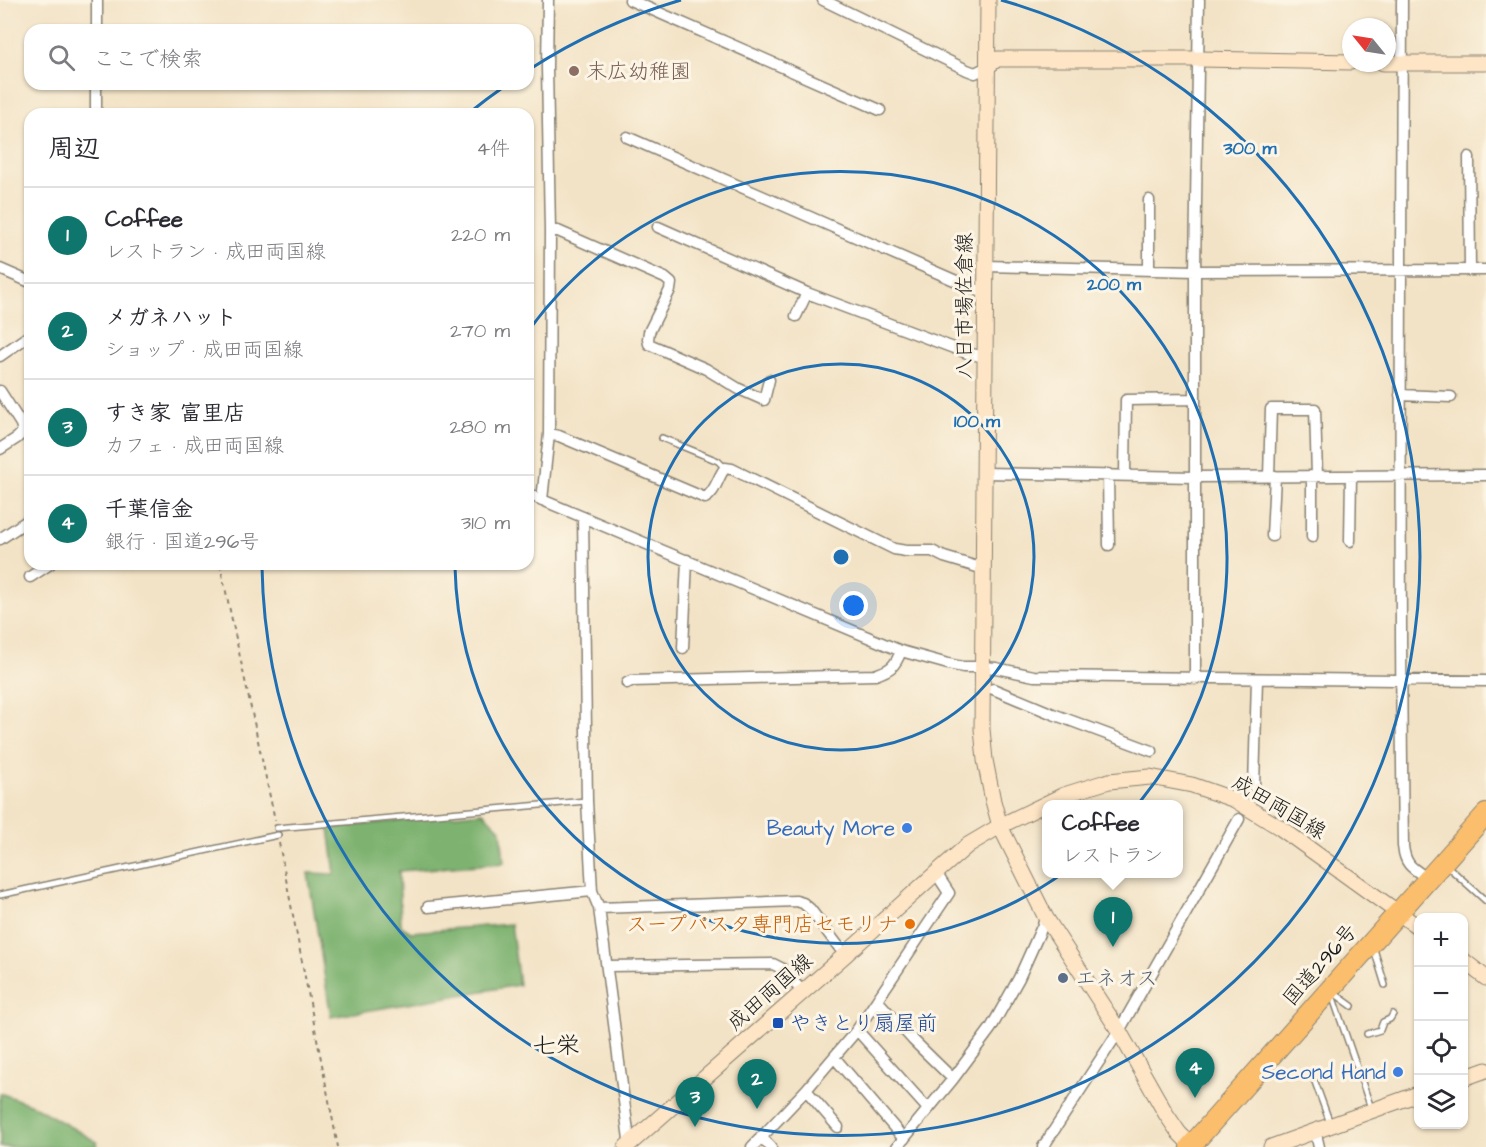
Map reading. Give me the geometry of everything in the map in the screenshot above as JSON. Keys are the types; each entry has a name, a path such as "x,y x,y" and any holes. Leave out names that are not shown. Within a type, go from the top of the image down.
{"highway":[{"name":"国道296号","path":"1191,1147 1486,814"}],"main road":[{"name":"八日市場佐倉線","path":"988,0 982,729 985,760 1000,826"},
{"path":"987,67 998,59 1342,62"},
{"path":"1396,63 1486,63"},
{"name":"成田両国線","path":"1054,800 1109,781 1150,777 1192,785 1236,800 1279,827 1414,923"},
{"name":"成田両国線","path":"628,1146 968,845 1042,806"},
{"path":"1000,826 1046,918 1119,1031 1166,1114 1191,1147"},
{"path":"1468,964 1486,978"},
{"path":"1468,1077 1486,1070"},
{"path":"1271,1147 1393,1100 1414,1095"}],"street":[{"path":"97,0 97,24"},
{"path":"542,500 549,434 548,0"},
{"path":"630,0 880,110"},
{"path":"823,0 967,70 975,73 987,67"},
{"path":"1195,679 1195,271 1199,0"},
{"path":"1402,0 1400,681 1404,857 1412,868 1427,878"},
{"path":"96,90 96,108"},
{"path":"627,137 986,294"},
{"path":"1469,157 1470,270"},
{"path":"1149,200 1149,270"},
{"path":"658,227 807,293 967,353 985,357"},
{"path":"550,231 558,231 671,282 670,290 649,332 650,344 706,369 739,389 764,400 769,380"},
{"path":"986,266 1195,271 1486,270"},
{"path":"0,269 24,279"},
{"path":"796,316 807,293"},
{"path":"0,356 24,339"},
{"path":"0,391 21,424 22,432 0,449"},
{"path":"1400,395 1451,397"},
{"path":"1125,474 1126,400 1195,399"},
{"path":"1272,536 1271,409 1315,409 1312,537"},
{"path":"549,434 559,436 705,498 711,494 720,474 726,468 894,549 932,552 984,569"},
{"path":"985,472 1195,477 1486,475"},
{"path":"1108,474 1108,545"},
{"path":"1350,541 1351,476"},
{"path":"534,497 901,651 956,665 1034,676 1486,681"},
{"path":"583,517 587,801 592,891 599,908 608,966 628,1146"},
{"path":"0,539 24,523"},
{"path":"683,648 687,560"},
{"path":"30,577 41,570"},
{"path":"627,683 631,681 875,675 891,668 897,662 901,651"},
{"path":"1254,787 1257,679"},
{"path":"993,689 1152,751"},
{"path":"1043,1147 1119,1031 1239,819"},
{"path":"752,1147 806,1090 856,1030 949,893 936,873"},
{"path":"428,907 592,891"},
{"path":"599,908 796,901 804,903 810,909 845,954"},
{"path":"834,1058 900,1143 953,1079 991,1028 1019,978 1046,918"},
{"path":"608,966 773,964 782,968 802,992"},
{"path":"877,1000 953,1079"},
{"path":"856,1030 928,1109"},
{"path":"806,1090 838,1127"},
{"path":"1316,1130 1319,1147"},
{"path":"762,1137 771,1147"}],"lane":[{"path":"662,438 718,461 726,468"},
{"path":"0,895 277,831 587,801"},
{"path":"1442,861 1486,901"},
{"path":"1372,942 1385,985"},
{"path":"1330,990 1352,1006"},
{"path":"1330,990 1372,1110"},
{"path":"1367,1034 1380,1030 1383,1022 1390,1019 1393,1014"},
{"path":"1316,1082 1331,1125"}],"path":[{"path":"221,570 277,831 338,1147"}],"green space":[{"path":"483,812 501,830 504,863 399,871 401,926 411,932 511,924 519,985 331,1017 308,873 335,874 329,828"},
{"path":"0,1093 32,1105 97,1142 98,1147 0,1147"}],"place":[{"name":"末広幼稚園","path":"574,71"},
{"name":"Beauty More","path":"907,828"},
{"name":"スープパスタ専門店セモリナ","path":"910,924"},
{"name":"Coffee","path":"1113,947"},
{"name":"エネオス","path":"1063,978"},
{"name":"やきとり扇屋前","path":"778,1023"},
{"name":"Second Hand","path":"1398,1072"},
{"name":"千葉信金","path":"1195,1098"},
{"name":"メガネハット","path":"757,1109"},
{"name":"すき家 富里店","path":"695,1127"}],"district":[{"name":"七栄","path":"556,1046"}]}
